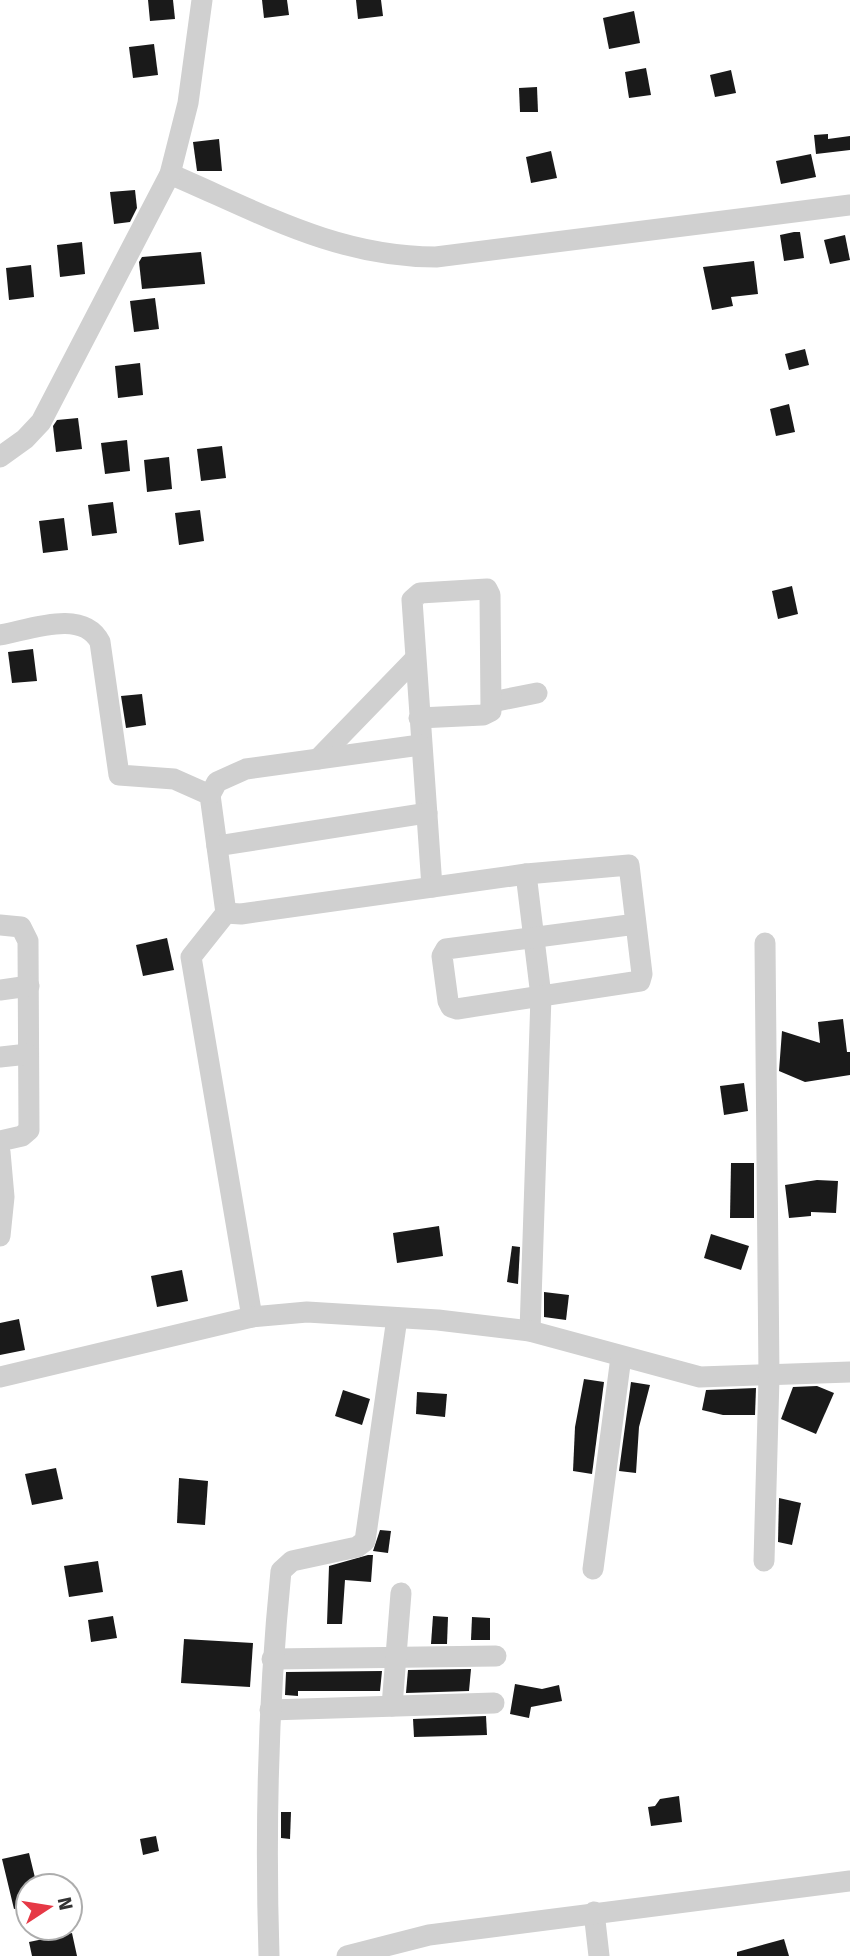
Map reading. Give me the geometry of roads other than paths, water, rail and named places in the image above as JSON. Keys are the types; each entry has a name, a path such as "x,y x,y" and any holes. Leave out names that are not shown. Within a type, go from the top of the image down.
{"street":[{"path":"0,457 25,439 41,422 170,174 188,103 202,0"},
{"path":"170,174 325,241 401,257 436,257 850,205"},
{"path":"419,718 483,715 491,711 487,589 482,587 415,595 412,600 420,745 432,887"},
{"path":"0,635 68,623 88,628 100,642 119,775 174,779 210,795"},
{"path":"318,759 415,659"},
{"path":"492,702 537,693"},
{"path":"252,1317 191,957 226,913 210,795 216,782 246,769 420,745"},
{"path":"217,846 426,813"},
{"path":"226,913 241,914 526,874 629,865 636,925 642,978 640,981 457,1009 451,1007 442,956 450,948 636,925"},
{"path":"526,874 541,996 530,1331"},
{"path":"0,925 16,924 25,932 28,941 29,986 29,1130 22,1136 0,1141"},
{"path":"764,1561 769,1377 765,943"},
{"path":"0,990 29,986"},
{"path":"0,1057 28,1054"},
{"path":"0,1152 4,1197 0,1236"},
{"path":"0,1377 252,1317 307,1312 530,1331 700,1377 769,1377 850,1372"},
{"path":"268,1956 265,1815 272,1659 281,1571 285,1564 357,1547 365,1541 397,1318"},
{"path":"593,1569 621,1357"},
{"path":"392,1706 401,1593"},
{"path":"272,1659 496,1656"},
{"path":"270,1710 494,1703"},
{"path":"347,1956 429,1935 850,1881"},
{"path":"594,1912 599,1956"}]}
